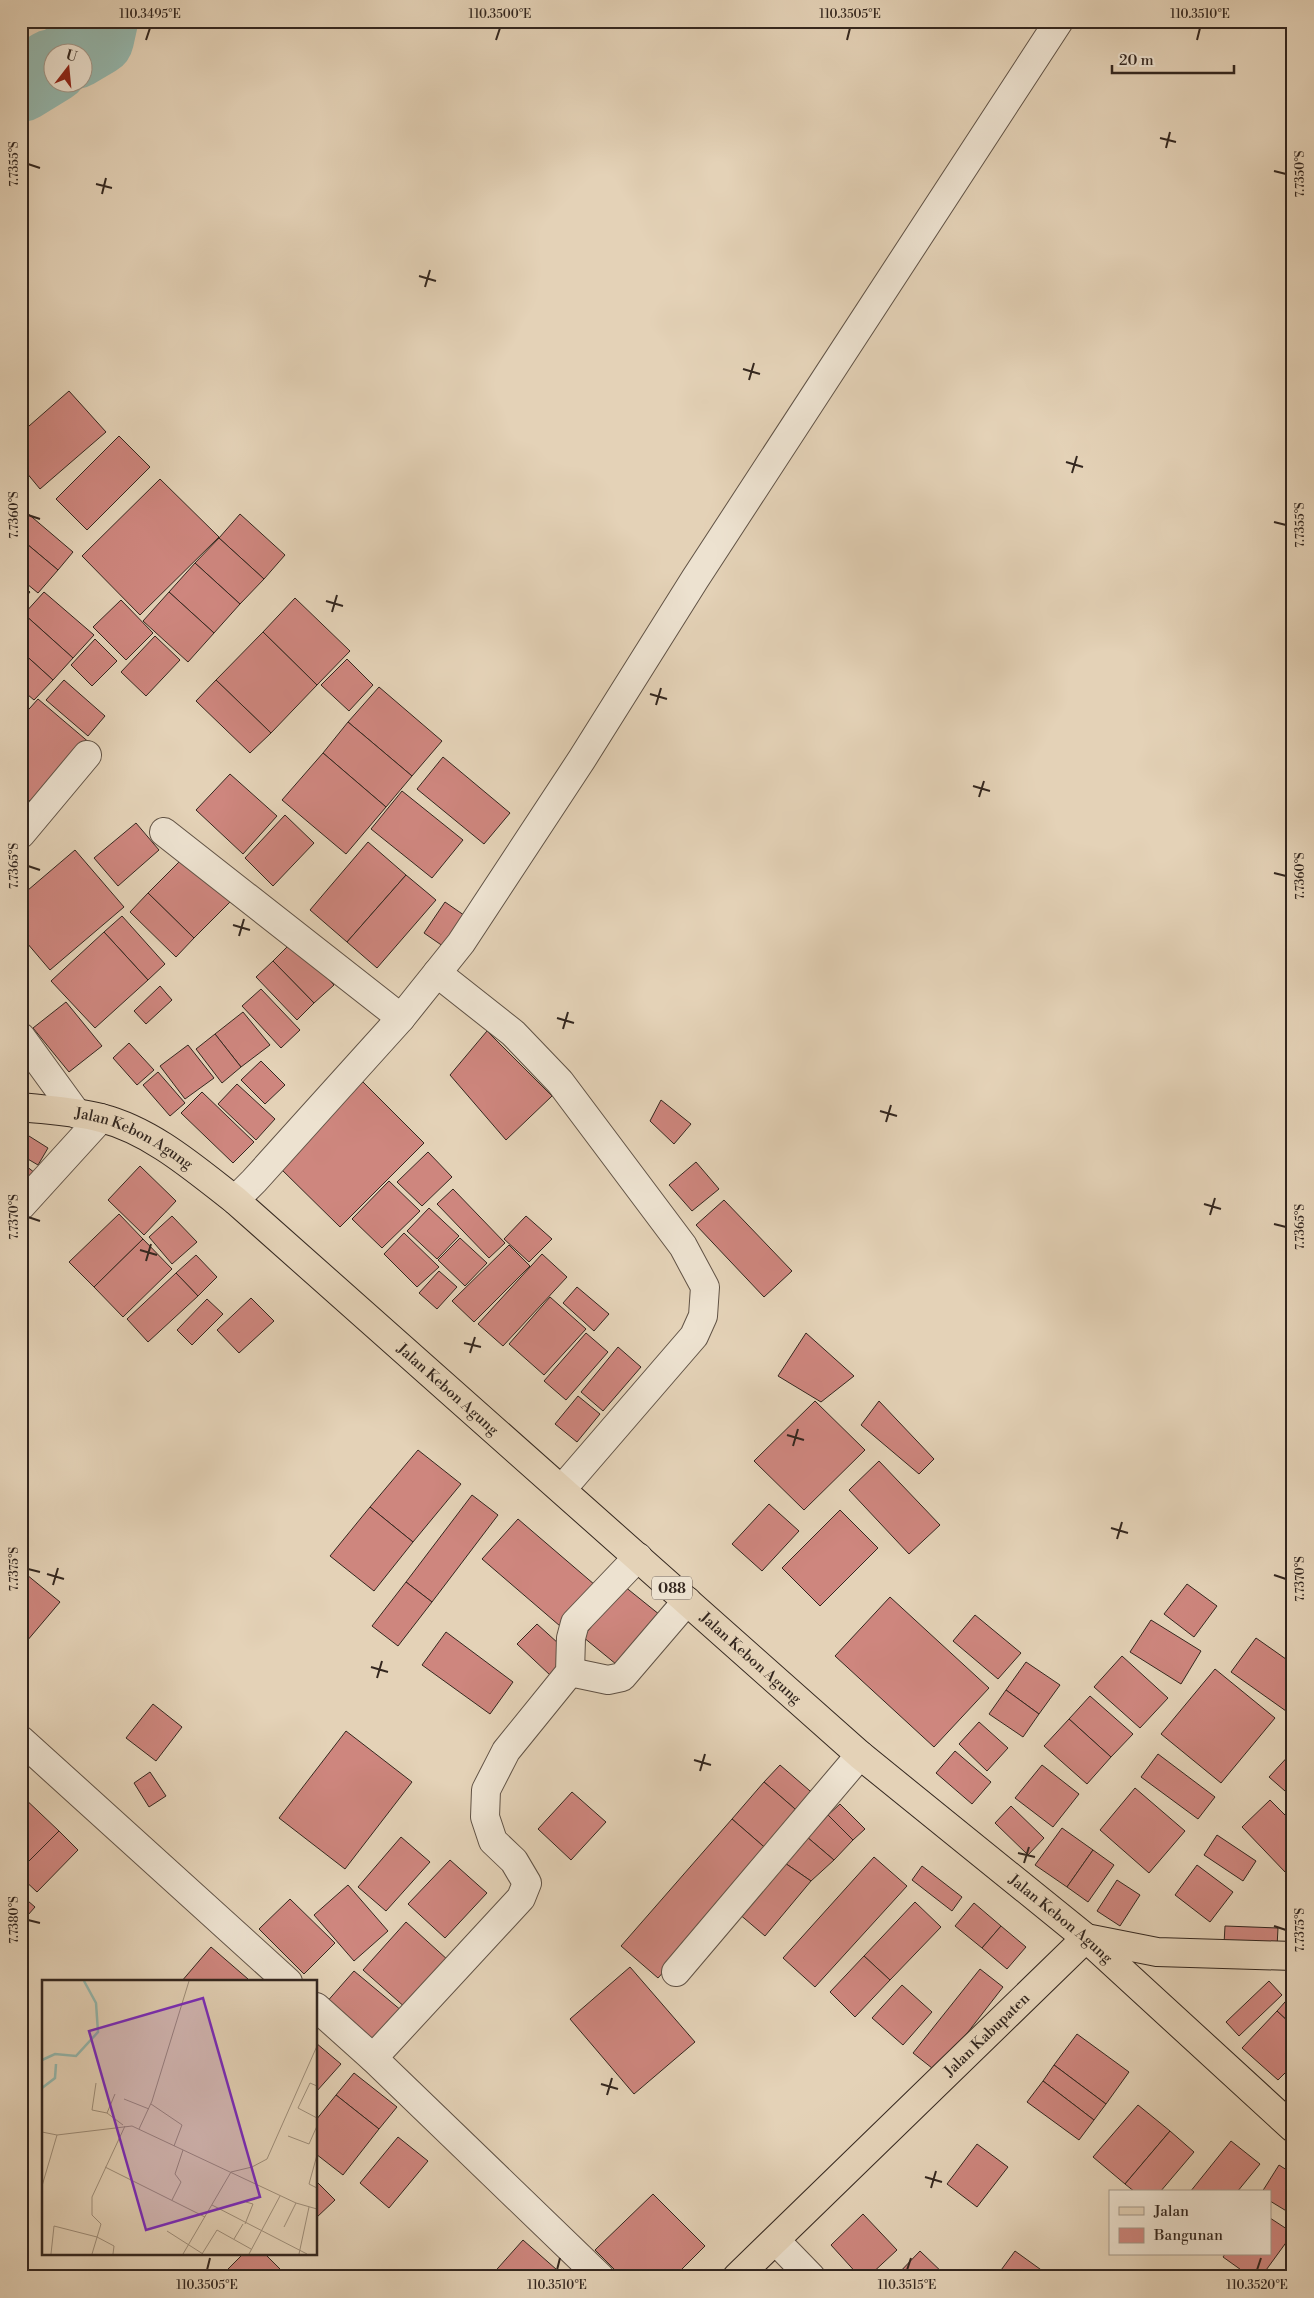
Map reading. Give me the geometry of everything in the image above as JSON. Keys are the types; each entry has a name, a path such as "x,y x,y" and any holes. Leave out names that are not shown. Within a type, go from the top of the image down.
{"main road":[{"name":"Jalan Kebon Agung","path":"21,1107 89,1116 123,1126 172,1152 235,1200 860,1755 1086,1938 1293,2128"},
{"path":"1086,1938 1157,1952 1293,1956"},
{"name":"Jalan Kabupaten","path":"737,2277 1086,1938"}],"street":[{"path":"235,1200 401,1018 466,936 582,759 700,570 1059,21"},
{"path":"21,834 87,755"},
{"path":"164,832 401,1018"},
{"path":"437,973 513,1033 560,1082 683,1246 705,1287 703,1316 694,1336 562,1489"},
{"path":"21,1037 89,1116 21,1206"},
{"path":"373,2058 521,1898 527,1883 514,1861 493,1840 485,1817 486,1790 506,1751 570,1672 571,1638 575,1623 638,1557"},
{"path":"570,1672 608,1680 622,1677 687,1601"},
{"path":"21,1740 286,1980"},
{"path":"676,1972 860,1755"},
{"path":"318,2009 373,2058 600,2277"},
{"path":"776,2240 811,2277"}],"building":[{"path":"69,391 106,432 40,489 21,466 21,433"},
{"path":"119,436 150,467 87,530 56,499"},
{"path":"160,479 219,537 140,615 82,556"},
{"path":"26,512 73,552 58,570 21,539 21,518"},
{"path":"240,514 285,555 264,579 219,538"},
{"path":"219,538 264,579 240,604 195,563"},
{"path":"21,539 58,570 38,593 21,579"},
{"path":"195,563 240,604 214,633 169,592"},
{"path":"21,584 30,592 21,603"},
{"path":"44,592 94,635 73,658 24,614"},
{"path":"169,592 214,633 188,662 143,621"},
{"path":"295,598 350,651 317,685 263,632"},
{"path":"121,600 153,633 126,660 93,627"},
{"path":"24,614 73,658 53,680 21,651 21,617"},
{"path":"263,632 317,685 271,733 216,680"},
{"path":"155,636 180,660 146,696 121,672"},
{"path":"95,639 117,661 92,686 71,665"},
{"path":"21,651 53,680 34,700 21,689"},
{"path":"347,659 373,685 349,711 321,685"},
{"path":"64,680 105,716 88,736 46,700"},
{"path":"216,680 271,733 250,753 196,701"},
{"path":"379,687 442,741 412,776 348,722"},
{"path":"38,699 91,744 37,807 21,794 21,718"},
{"path":"348,722 412,776 386,807 323,753"},
{"path":"323,753 386,807 346,854 282,800"},
{"path":"443,757 510,813 484,844 417,789"},
{"path":"230,774 277,816 243,854 196,810"},
{"path":"402,791 463,840 432,878 371,829"},
{"path":"21,794 37,807 21,824"},
{"path":"285,815 314,843 273,886 245,858"},
{"path":"136,823 159,850 118,886 94,858"},
{"path":"368,842 406,875 347,942 310,910"},
{"path":"75,850 124,907 50,970 21,936 21,896"},
{"path":"184,857 230,902 194,938 148,893"},
{"path":"406,875 436,900 377,968 347,942"},
{"path":"148,893 194,938 176,957 130,912"},
{"path":"445,902 471,920 450,951 424,933"},
{"path":"122,916 165,964 148,980 104,932"},
{"path":"104,932 148,980 95,1028 51,981"},
{"path":"292,942 334,985 314,1003 273,961"},
{"path":"273,961 314,1003 297,1020 256,977"},
{"path":"160,986 172,1000 146,1024 134,1011"},
{"path":"261,989 300,1030 281,1048 242,1006"},
{"path":"66,1002 102,1046 69,1072 33,1028"},
{"path":"243,1012 270,1045 241,1067 215,1034"},
{"path":"487,1031 552,1096 506,1140 450,1075"},
{"path":"215,1034 241,1067 222,1083 196,1049"},
{"path":"129,1043 154,1070 137,1085 113,1058"},
{"path":"188,1045 214,1078 185,1099 160,1066"},
{"path":"261,1061 285,1085 265,1104 241,1080"},
{"path":"158,1072 185,1103 170,1116 143,1085"},
{"path":"363,1082 424,1143 340,1227 278,1166"},
{"path":"237,1084 275,1119 256,1140 218,1104"},
{"path":"202,1092 254,1142 233,1163 181,1113"},
{"path":"661,1100 691,1124 674,1144 650,1121"},
{"path":"21,1131 48,1148 38,1165 21,1155"},
{"path":"428,1152 452,1177 422,1206 397,1182"},
{"path":"21,1162 35,1173 21,1191"},
{"path":"696,1162 719,1189 692,1211 669,1185"},
{"path":"140,1166 176,1201 144,1235 108,1200"},
{"path":"389,1181 420,1211 382,1248 352,1219"},
{"path":"453,1189 505,1243 489,1258 437,1204"},
{"path":"724,1200 792,1271 764,1297 696,1225"},
{"path":"429,1208 459,1236 437,1259 407,1231"},
{"path":"119,1214 143,1239 94,1287 69,1262"},
{"path":"172,1216 197,1242 172,1264 149,1237"},
{"path":"526,1216 552,1239 529,1262 504,1239"},
{"path":"404,1233 439,1267 417,1287 384,1254"},
{"path":"460,1238 487,1263 465,1286 438,1260"},
{"path":"143,1239 172,1269 123,1317 94,1287"},
{"path":"509,1245 530,1266 474,1322 452,1301"},
{"path":"542,1254 567,1277 503,1346 478,1324"},
{"path":"196,1255 217,1277 198,1296 176,1273"},
{"path":"439,1271 457,1287 437,1309 419,1293"},
{"path":"176,1273 198,1296 148,1342 127,1319"},
{"path":"577,1287 609,1314 594,1331 563,1303"},
{"path":"550,1297 586,1329 544,1375 509,1344"},
{"path":"251,1298 274,1321 239,1353 217,1330"},
{"path":"207,1299 223,1314 192,1345 177,1330"},
{"path":"586,1333 608,1352 566,1400 544,1381"},
{"path":"806,1333 854,1376 821,1402 778,1376"},
{"path":"618,1347 641,1367 603,1411 581,1392"},
{"path":"578,1396 600,1414 577,1442 555,1424"},
{"path":"815,1401 865,1450 804,1510 754,1461"},
{"path":"879,1401 934,1459 919,1474 861,1425"},
{"path":"418,1450 461,1484 413,1542 370,1507"},
{"path":"879,1461 940,1525 909,1554 849,1490"},
{"path":"472,1495 498,1515 432,1602 406,1582"},
{"path":"769,1504 799,1531 762,1571 732,1544"},
{"path":"370,1507 413,1542 374,1591 330,1556"},
{"path":"840,1510 878,1548 820,1606 782,1568"},
{"path":"518,1519 595,1585 560,1626 482,1559"},
{"path":"21,1570 60,1602 21,1648"},
{"path":"406,1582 432,1602 398,1646 372,1626"},
{"path":"1187,1584 1217,1606 1194,1637 1164,1614"},
{"path":"624,1586 665,1619 622,1669 583,1637"},
{"path":"890,1597 989,1688 934,1747 835,1656"},
{"path":"975,1615 1021,1653 998,1679 953,1641"},
{"path":"1151,1620 1201,1651 1181,1684 1130,1652"},
{"path":"537,1624 570,1654 550,1675 517,1644"},
{"path":"446,1632 513,1682 490,1714 422,1665"},
{"path":"1256,1638 1293,1664 1293,1716 1231,1672"},
{"path":"1122,1656 1168,1698 1140,1728 1094,1687"},
{"path":"1026,1662 1060,1685 1039,1714 1006,1690"},
{"path":"1215,1669 1275,1718 1221,1783 1161,1734"},
{"path":"1006,1690 1039,1714 1023,1737 989,1714"},
{"path":"1090,1696 1133,1734 1111,1757 1069,1719"},
{"path":"153,1704 182,1727 156,1761 126,1738"},
{"path":"1069,1719 1111,1757 1087,1784 1044,1746"},
{"path":"979,1722 1008,1748 987,1771 959,1744"},
{"path":"346,1731 412,1782 345,1869 279,1818"},
{"path":"955,1751 991,1782 972,1804 936,1773"},
{"path":"1293,1751 1293,1798 1269,1777"},
{"path":"1158,1754 1215,1797 1198,1819 1141,1777"},
{"path":"780,1765 817,1797 802,1815 764,1782"},
{"path":"1042,1765 1079,1794 1053,1827 1015,1798"},
{"path":"150,1772 166,1796 149,1807 134,1783"},
{"path":"764,1782 802,1815 770,1852 732,1819"},
{"path":"1135,1788 1185,1831 1149,1873 1100,1830"},
{"path":"572,1792 606,1822 571,1860 538,1829"},
{"path":"21,1795 59,1831 21,1869"},
{"path":"1270,1800 1293,1823 1293,1866 1286,1873 1242,1827"},
{"path":"840,1804 865,1829 853,1840 828,1815"},
{"path":"1011,1806 1044,1838 1028,1855 995,1823"},
{"path":"828,1815 853,1840 834,1860 807,1837"},
{"path":"732,1819 770,1852 658,1978 621,1946"},
{"path":"1062,1828 1093,1850 1067,1887 1035,1865"},
{"path":"59,1831 78,1850 37,1892 21,1877 21,1869"},
{"path":"1217,1835 1256,1861 1243,1881 1204,1855"},
{"path":"401,1837 430,1862 386,1911 358,1887"},
{"path":"807,1837 834,1860 811,1881 782,1861"},
{"path":"1093,1850 1114,1865 1088,1902 1067,1887"},
{"path":"874,1857 907,1886 815,1987 783,1958"},
{"path":"450,1860 487,1893 445,1938 408,1904"},
{"path":"782,1861 811,1881 765,1936 738,1913"},
{"path":"1197,1865 1233,1892 1210,1922 1175,1895"},
{"path":"922,1866 962,1897 952,1911 912,1880"},
{"path":"1117,1880 1140,1895 1120,1926 1097,1911"},
{"path":"348,1885 388,1931 354,1961 314,1915"},
{"path":"21,1895 35,1907 21,1923"},
{"path":"290,1899 335,1943 304,1974 259,1929"},
{"path":"915,1902 941,1927 890,1980 864,1956"},
{"path":"974,1903 1001,1926 982,1948 955,1926"},
{"path":"406,1922 449,1961 407,2009 363,1970"},
{"path":"1001,1926 1026,1947 1007,1969 982,1948"},
{"path":"1225,1926 1278,1928 1277,1947 1224,1944"},
{"path":"211,1947 248,1979 247,1980 183,1980"},
{"path":"864,1956 890,1980 855,2017 830,1992"},
{"path":"630,1967 695,2042 634,2094 570,2019"},
{"path":"980,1969 1003,1987 937,2072 913,2053"},
{"path":"354,1971 402,2011 373,2044 325,2004"},
{"path":"1269,1981 1282,1995 1239,2036 1226,2022"},
{"path":"902,1985 932,2012 903,2045 872,2018"},
{"path":"1293,1993 1293,2026 1277,2011"},
{"path":"1277,2011 1293,2026 1293,2065 1278,2080 1242,2048"},
{"path":"1077,2034 1129,2072 1106,2104 1054,2065"},
{"path":"318,2045 341,2064 318,2090"},
{"path":"1054,2065 1106,2104 1094,2120 1043,2081"},
{"path":"354,2073 397,2107 379,2129 336,2095"},
{"path":"1043,2081 1094,2120 1079,2140 1027,2102"},
{"path":"336,2095 379,2129 343,2175 318,2156 318,2118"},
{"path":"1138,2105 1170,2131 1125,2184 1093,2157"},
{"path":"1170,2131 1194,2152 1162,2190 1132,2190 1125,2184"},
{"path":"398,2137 428,2161 389,2208 360,2183"},
{"path":"1231,2141 1260,2164 1239,2190 1192,2190"},
{"path":"977,2144 1008,2167 977,2207 947,2184"},
{"path":"1279,2165 1293,2174 1293,2215 1272,2202 1272,2190 1263,2190"},
{"path":"318,2183 335,2200 318,2216"},
{"path":"653,2194 705,2246 674,2277 622,2277 595,2250"},
{"path":"863,2214 897,2250 868,2277 860,2277 831,2245"},
{"path":"1272,2219 1293,2233 1261,2277 1251,2277 1223,2257 1272,2256"},
{"path":"523,2240 565,2277 490,2277"},
{"path":"920,2251 947,2277 895,2277"},
{"path":"1015,2251 1051,2277 996,2277"},
{"path":"241,2256 267,2256 288,2277 220,2277"}],"waterway":[{"path":"92,42 97,39 101,21"},
{"path":"21,85 42,72"}]}
